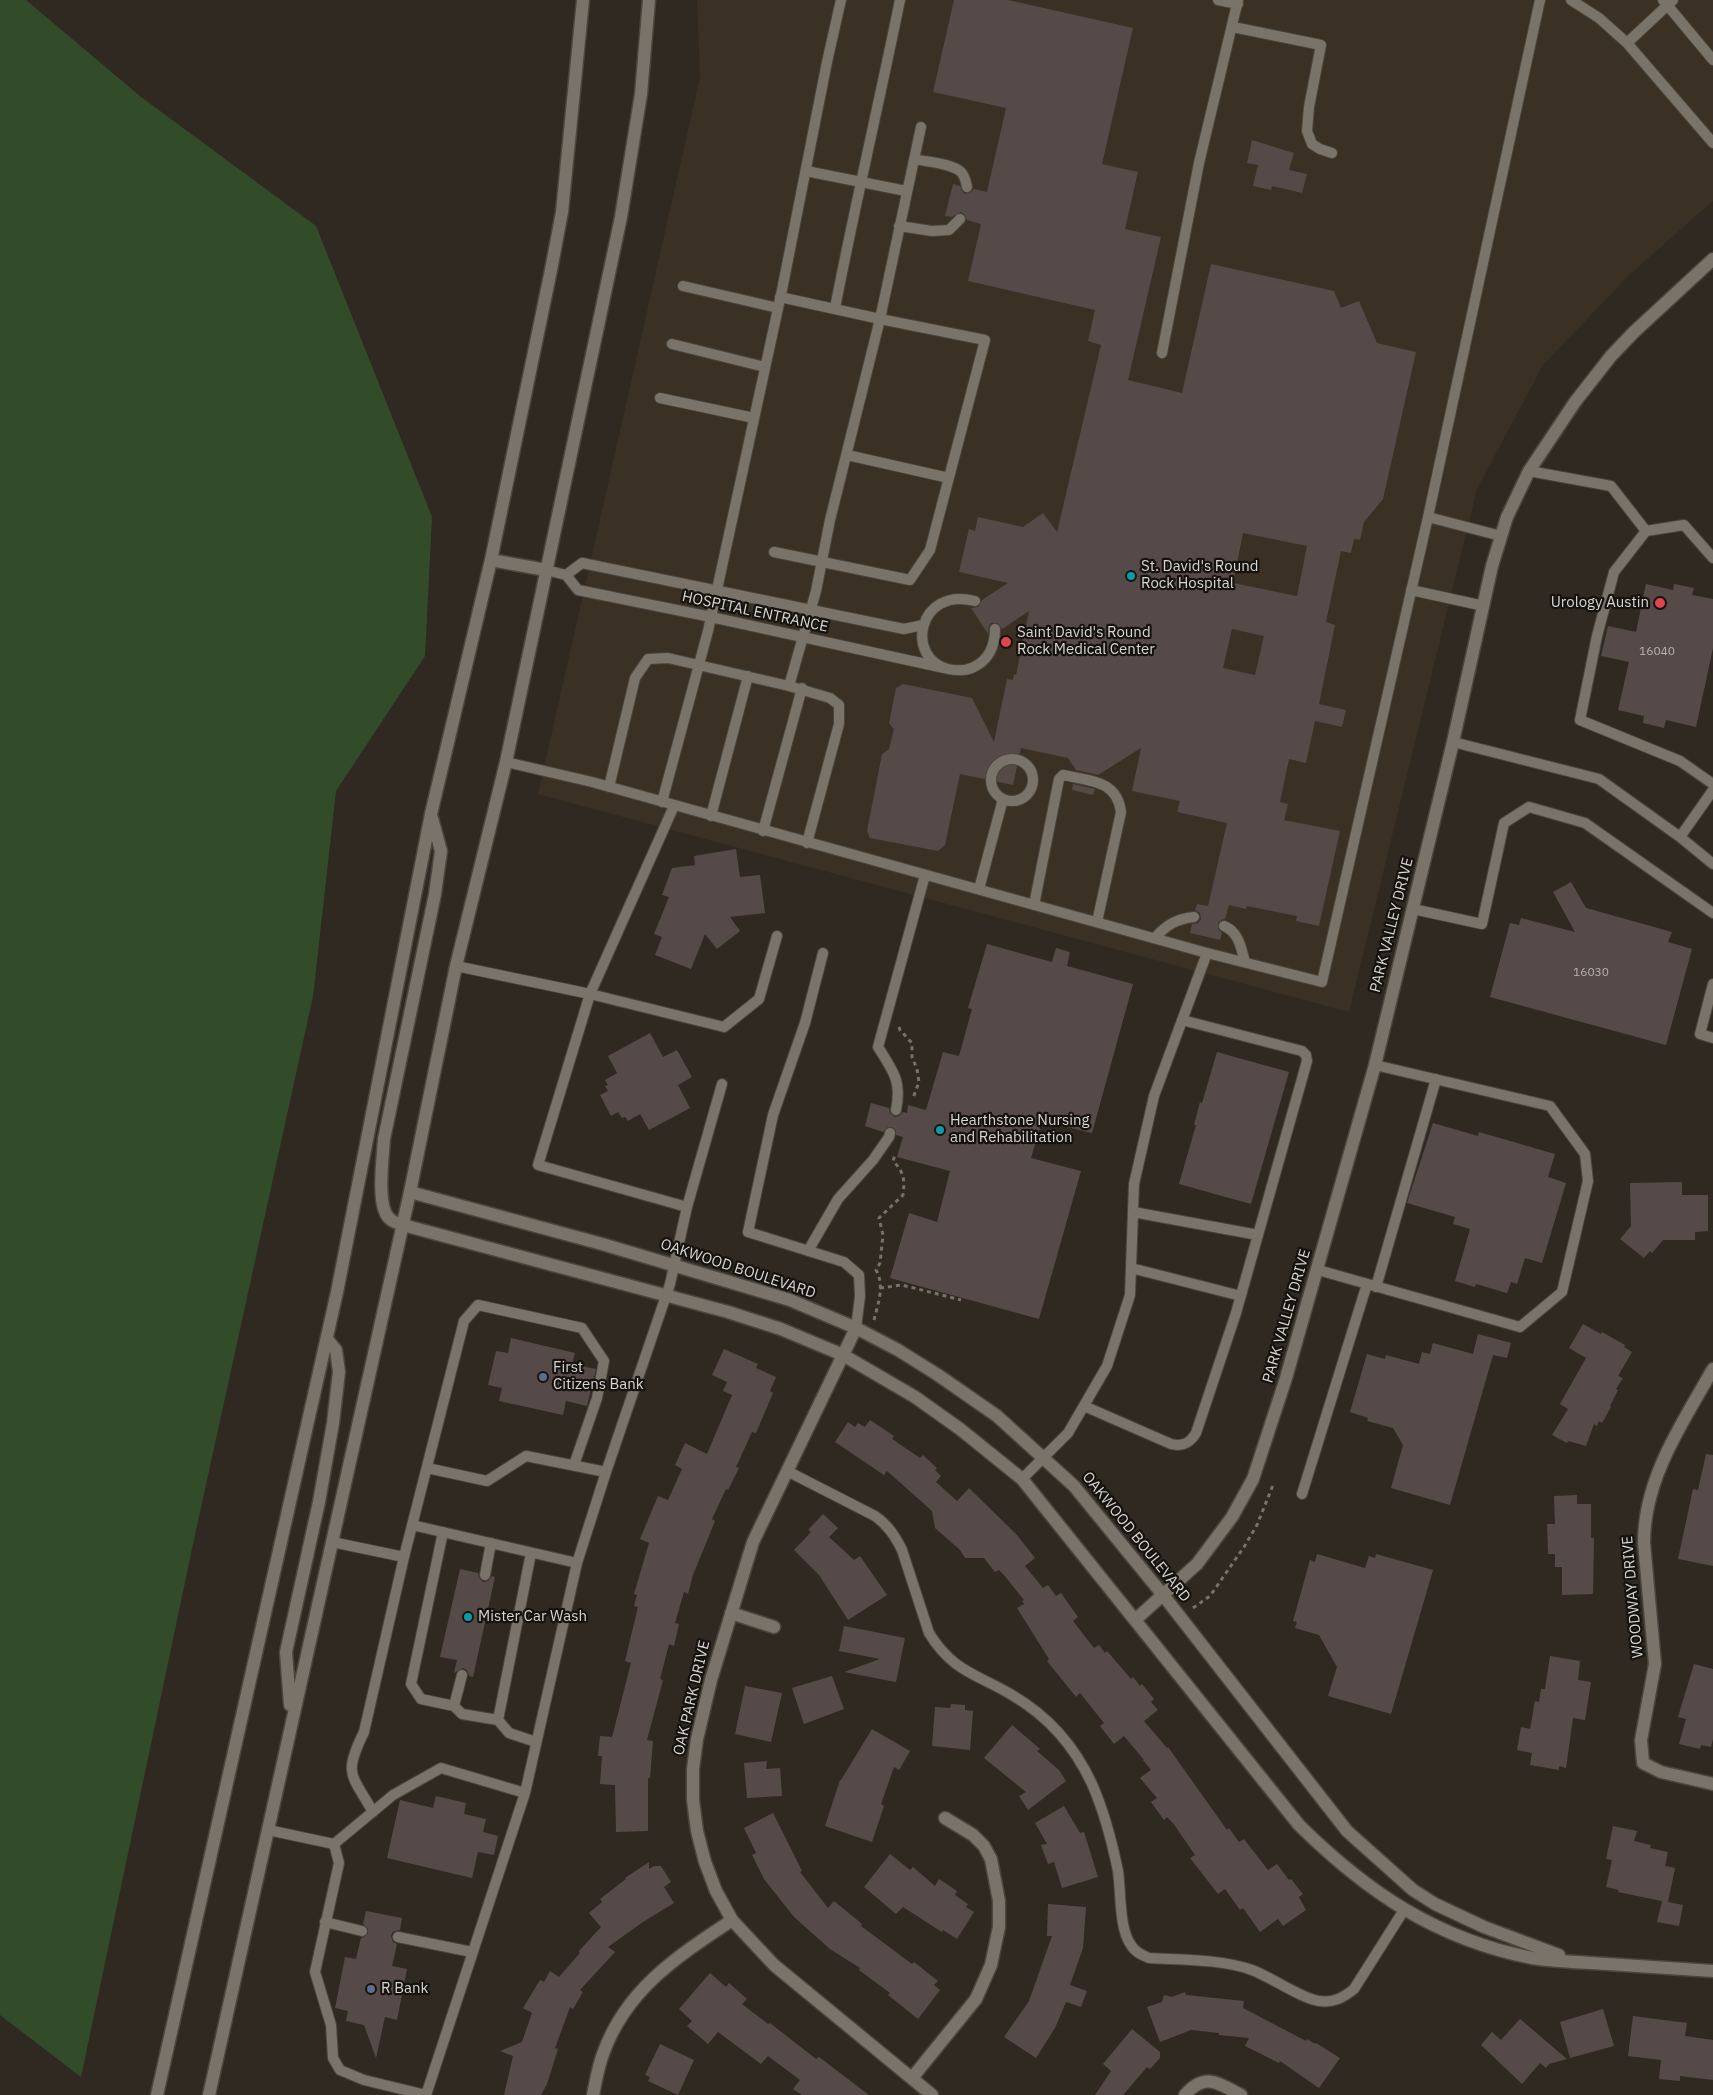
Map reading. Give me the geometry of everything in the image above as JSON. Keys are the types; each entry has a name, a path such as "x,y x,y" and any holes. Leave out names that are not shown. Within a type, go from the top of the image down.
{"street":[{"path":"157,2095 327,1339 431,814 491,560 562,212 583,0"},
{"path":"209,2095 291,1720 403,1225 456,966 506,762 622,217 641,94 649,0"},
{"name":"PARK VALLEY DRIVE","path":"1135,1620 1197,1564 1232,1518 1253,1479 1286,1378 1318,1270 1375,1065 1484,606 1507,517 1529,471 1575,402 1611,356 1634,332 1713,259"},
{"path":"491,560 546,570"},
{"path":"403,1225 390,1220 385,1214 382,1204 384,1139 435,894 441,851 431,814"},
{"name":"OAKWOOD BOULEVARD","path":"410,1192 602,1244 790,1300 856,1328 898,1350 963,1392 997,1416 1086,1499 1346,1831 1414,1890 1456,1915 1526,1944 1583,1962"},
{"name":"OAKWOOD BOULEVARD","path":"403,1225 781,1329 843,1355 915,1397 960,1429 1022,1479 1299,1825 1332,1857 1363,1882 1404,1910 1429,1924 1484,1946 1533,1958 1713,1971"},
{"name":"OAK PARK DRIVE","path":"856,1328 753,1542 711,1680 697,1739 693,1777 693,1800 697,1831 705,1862 716,1892 732,1920 774,1965 932,2095"},
{"path":"291,1720 286,1652 319,1502 333,1423 339,1372 336,1350 327,1339"},
{"name":"WOODWAY DRIVE","path":"1713,1370 1670,1444 1649,1498 1644,1528 1644,1543 1655,1664 1641,1740 1643,1763 1661,1772 1713,1784"},
{"path":"731,1613 774,1627"},
{"path":"912,2078 976,2000 991,1965 999,1927 999,1901 991,1858 984,1846 973,1835 945,1818"},
{"path":"593,2095 607,2043 620,2019 636,1996 656,1974 680,1955 732,1920"},
{"path":"1185,2095 1194,2085 1202,2081 1215,2082 1241,2095"}],"lane":[{"path":"662,802 700,666 711,617 778,308 841,0"},
{"path":"835,308 860,182 879,104 900,0"},
{"path":"1162,353 1199,163 1238,2 1218,0"},
{"path":"506,762 609,787 1207,953 1322,982 1428,517 1540,0"},
{"path":"1572,0 1600,18 1627,42 1713,143"},
{"path":"1627,42 1668,2 1713,60"},
{"path":"1233,27 1321,45 1309,107 1307,131 1312,144 1332,153"},
{"path":"789,686 810,611 830,520 880,319 921,127"},
{"path":"914,159 949,167 961,172 966,180 967,187"},
{"path":"806,170 906,191"},
{"path":"899,226 932,231 949,230 960,219"},
{"path":"683,286 778,308"},
{"path":"774,552 910,580 930,550 985,340 780,297"},
{"path":"672,344 765,367"},
{"path":"660,398 754,418"},
{"path":"847,455 949,478"},
{"path":"1529,471 1611,486 1646,531"},
{"path":"1428,517 1501,536"},
{"path":"1713,558 1684,525 1646,531 1614,572 1597,636 1580,720 1680,761 1713,784"},
{"name":"HOSPITAL ENTRANCE","path":"923,625 904,629 716,592 582,563 566,574 578,590 956,671 970,669 981,663 989,654 994,642 994,629"},
{"path":"546,570 566,574"},
{"path":"1411,590 1484,606"},
{"path":"944,668 934,661 925,650 922,638 923,625 927,616 935,606 946,600 962,598 974,601"},
{"path":"609,787 635,678 648,659 668,658 802,688 830,698 839,705 840,724 807,843"},
{"path":"711,816 748,676"},
{"path":"763,831 802,688"},
{"path":"1453,742 1598,779 1680,836 1713,864"},
{"path":"1005,760 1019,760 1029,767 1034,779 1033,785 1022,798 1016,800 1004,799 994,789 992,775 994,769 1005,760"},
{"path":"1034,905 1059,779 1063,775 1104,784 1116,795 1120,802 1121,812 1097,922"},
{"path":"1680,836 1713,790"},
{"path":"978,890 1004,799"},
{"path":"674,806 590,994 538,1166 687,1207"},
{"path":"1413,909 1482,924 1504,823 1529,807 1585,823 1713,913"},
{"path":"896,1110 900,1092 894,1071 878,1047 925,875"},
{"path":"1155,938 1164,927 1180,919 1194,917"},
{"path":"1224,926 1231,928 1238,939 1245,962"},
{"path":"456,966 590,994 724,1028 759,999 777,936"},
{"path":"823,953 805,1023 773,1115 748,1232 844,1262 859,1275 860,1296 856,1328"},
{"path":"1022,1479 1068,1433 1107,1366 1130,1295 1134,1184 1154,1096 1207,953"},
{"path":"1713,984 1700,1034 1713,1038"},
{"path":"1084,1406 1171,1444 1178,1446 1192,1440 1241,1296 1307,1061 1306,1055 1302,1051 1182,1020"},
{"path":"1318,1270 1520,1327 1562,1292 1588,1181 1585,1154 1550,1106 1375,1065"},
{"path":"1302,1494 1436,1079"},
{"path":"334,1844 339,1863 315,1972 331,2025 333,2058 340,2070 364,2080 426,2095 525,1793 577,1563 666,1296 675,1266 687,1207 722,1084"},
{"path":"808,1251 838,1199 873,1160 890,1133"},
{"path":"1133,1212 1258,1235"},
{"path":"1131,1268 1241,1296"},
{"path":"373,1812 350,1773 352,1756 364,1732 404,1556 464,1321 478,1305 582,1328 604,1361 597,1398 574,1465"},
{"path":"427,1468 487,1481 526,1456 606,1472"},
{"path":"787,1471 885,1523 902,1550 929,1633 934,1642 972,1676 1012,1694 1052,1725 1064,1737 1092,1784 1112,1842 1118,1872 1125,1933 1130,1945 1138,1952 1149,1958 1230,1964 1243,1967 1316,2001 1330,2002 1343,1998 1354,1989 1404,1910"},
{"path":"412,1525 577,1563"},
{"path":"443,1532 410,1684 421,1699 454,1706 462,1714 498,1720 509,1733 536,1742"},
{"path":"332,1542 404,1556"},
{"path":"485,1575 491,1543"},
{"path":"498,1720 531,1553"},
{"path":"454,1706 462,1675"},
{"path":"334,1844 393,1795 441,1768 525,1793"},
{"path":"268,1830 334,1844"},
{"path":"325,1922 362,1930"},
{"path":"398,1937 472,1952"}],"path":[{"path":"897,1021 900,1030 912,1043 912,1057 917,1069 919,1082 911,1106"},
{"path":"879,1324 874,1321 880,1300 880,1276 876,1270 880,1263 882,1234 879,1218 903,1195 905,1179 900,1168 893,1161 895,1153"},
{"path":"880,1288 902,1285 961,1300"},
{"path":"1193,1608 1210,1596 1244,1547 1256,1525 1273,1485"}],"shaded area":[{"name":"Saint David's Round Rock Medical Center","path":"697,0 1713,0 1713,201 1630,274 1543,365 1477,489 1349,1012 538,794 700,77"}],"green space":[{"path":"0,0 26,0 141,97 316,226 432,517 425,656 336,791 313,996 193,1544 81,2077 0,2015"}],"building":[{"name":"St. David's Round Rock Hospital","path":"954,0 1008,0 1133,28 1102,164 1138,172 1125,229 1161,237 1128,380 1182,393 1211,264 1334,291 1341,308 1359,301 1377,343 1416,352 1383,499 1364,522 1360,540 1354,539 1351,553 1341,551 1326,622 1335,625 1319,704 1346,710 1342,727 1315,721 1306,763 1289,759 1280,802 1288,804 1284,820 1340,831 1319,926 1296,921 1297,916 1247,906 1246,909 1229,905 1225,919 1218,923 1218,929 1222,933 1220,940 1190,933 1192,924 1198,923 1201,919 1200,913 1195,910 1197,904 1208,906 1227,823 1177,812 1180,801 1132,791 1141,748 1098,775 1076,770 1068,758 1021,748 1013,785 960,774 945,845 938,851 870,838 867,831 882,754 889,749 894,729 889,723 896,688 903,684 972,698 994,742 1007,679 1013,680 1014,674 1016,675 1029,611 1002,629 998,623 991,623 988,634 971,608 978,607 982,600 1008,583 959,572 969,529 975,531 978,517 1023,527 1043,513 1057,532 1101,345 1088,341 1095,310 968,281 981,224 967,220 961,212 952,217 945,216 953,184 960,186 965,194 974,189 987,192 1006,108 933,92","holes":["1243,533 1307,546 1297,596 1233,583","1232,629 1264,636 1255,675 1223,668"]},
{"path":"1252,140 1294,153 1289,170 1307,174 1302,193 1272,186 1271,190 1253,186 1258,165 1247,163"},
{"path":"1646,584 1673,590 1674,584 1694,588 1692,595 1713,599 1713,648 1696,727 1666,720 1664,728 1643,723 1644,716 1618,710 1629,662 1601,656 1608,626 1636,632"},
{"path":"1073,784 1095,789 1093,795 1072,790"},
{"path":"736,849 740,877 760,875 765,913 730,917 740,931 717,949 705,934 691,969 655,955 662,937 654,934 669,897 662,895 672,868 695,865 694,856"},
{"path":"1571,882 1586,908 1672,932 1668,942 1692,949 1666,1045 1490,997 1510,923 1519,925 1521,918 1575,932 1553,892"},
{"name":"Hearthstone Nursing and Rehabilitation","path":"987,944 1052,962 1056,948 1070,952 1067,966 1133,984 1092,1133 1042,1121 1031,1158 1081,1171 1039,1319 890,1278 909,1213 937,1222 950,1171 897,1157 903,1137 896,1135 896,1131 892,1127 888,1127 883,1132 865,1126 871,1103 889,1108 890,1113 895,1117 903,1112 907,1113 908,1105 926,1110 943,1052 959,1056 972,1009 968,1008"},
{"path":"650,1033 663,1057 677,1050 692,1077 678,1085 690,1108 649,1130 640,1114 628,1121 625,1117 622,1118 618,1112 611,1116 600,1095 608,1091 605,1086 608,1085 605,1080 617,1073 608,1056"},
{"path":"1217,1052 1289,1072 1251,1204 1179,1184 1196,1125 1194,1125 1200,1102 1202,1103"},
{"path":"1433,1123 1478,1136 1479,1132 1555,1154 1548,1177 1566,1183 1542,1263 1525,1258 1517,1284 1511,1282 1507,1293 1476,1284 1475,1287 1455,1281 1470,1229 1453,1224 1455,1217 1407,1203"},
{"path":"1682,1182 1682,1195 1708,1195 1708,1231 1695,1232 1695,1240 1663,1240 1652,1253 1650,1251 1644,1258 1620,1239 1631,1226 1630,1183"},
{"path":"1583,1324 1625,1345 1624,1347 1632,1352 1618,1376 1623,1378 1616,1389 1618,1390 1611,1407 1602,1423 1599,1421 1597,1426 1594,1424 1586,1446 1568,1441 1567,1443 1552,1435 1568,1409 1560,1404 1586,1358 1569,1348"},
{"path":"1478,1334 1511,1343 1507,1358 1493,1355 1450,1505 1391,1488 1403,1445 1393,1428 1367,1421 1368,1418 1350,1412 1367,1354 1385,1359 1386,1355 1419,1364 1422,1352 1430,1354 1433,1343 1473,1354"},
{"name":"First Citizens Bank","path":"511,1338 575,1353 572,1364 596,1369 587,1406 566,1401 563,1415 499,1401 502,1388 488,1385 496,1351 508,1353"},
{"path":"724,1349 758,1364 756,1368 776,1377 770,1391 773,1393 756,1433 752,1432 736,1467 739,1468 728,1490 726,1489 712,1519 715,1521 693,1575 688,1594 684,1592 675,1623 679,1624 674,1646 669,1644 660,1679 663,1680 647,1740 653,1741 650,1778 648,1778 648,1831 616,1832 615,1785 600,1784 602,1756 598,1756 600,1736 612,1737 631,1663 625,1661 638,1607 634,1606 637,1595 634,1594 649,1543 640,1539 658,1496 668,1500 682,1469 675,1465 685,1443 707,1454 732,1395 723,1391 727,1382 712,1375"},
{"path":"870,1420 894,1436 892,1439 920,1458 923,1455 937,1468 935,1470 941,1476 936,1482 957,1501 969,1488 1017,1535 1035,1558 1025,1566 1043,1588 1048,1585 1056,1596 1061,1593 1078,1617 1073,1621 1094,1648 1099,1645 1105,1653 1107,1651 1131,1679 1133,1677 1140,1686 1142,1684 1154,1699 1151,1702 1158,1710 1144,1721 1168,1747 1227,1830 1229,1828 1239,1842 1244,1839 1268,1870 1277,1864 1303,1894 1299,1897 1306,1910 1283,1926 1278,1919 1260,1932 1243,1908 1240,1910 1225,1889 1218,1894 1190,1858 1195,1855 1173,1823 1167,1817 1164,1820 1151,1802 1157,1798 1140,1778 1151,1770 1124,1736 1114,1744 1100,1726 1104,1723 1080,1693 1076,1697 1047,1661 1049,1659 1017,1608 1024,1604 1022,1601 1024,1600 1004,1575 999,1570 995,1572 984,1558 965,1558 960,1550 935,1528 932,1511 913,1494 887,1471 884,1475 835,1442 848,1422 855,1427 858,1423 865,1427"},
{"path":"1706,1454 1713,1455 1713,1566 1678,1559 1693,1489 1698,1490"},
{"path":"1577,1495 1577,1504 1591,1504 1591,1538 1594,1538 1593,1594 1562,1595 1562,1567 1555,1567 1555,1554 1548,1554 1547,1524 1555,1524 1554,1496"},
{"path":"823,1514 838,1528 829,1537 854,1560 860,1556 887,1595 848,1620 819,1575 794,1550 811,1532 808,1530"},
{"path":"1317,1554 1365,1568 1369,1556 1375,1558 1376,1554 1433,1570 1391,1714 1328,1696 1337,1667 1319,1635 1295,1628 1297,1622 1293,1621 1310,1560 1315,1562"},
{"name":"Mister Car Wash","path":"460,1569 478,1573 479,1578 483,1582 488,1581 492,1576 495,1577 473,1677 469,1676 467,1670 463,1668 454,1673 457,1660 440,1657"},
{"path":"844,1626 905,1638 896,1682 844,1672 880,1659 839,1651"},
{"path":"1550,1656 1580,1661 1578,1680 1591,1682 1585,1720 1573,1718 1566,1768 1559,1766 1559,1770 1530,1765 1532,1753 1517,1750 1521,1727 1530,1729 1535,1701 1539,1702 1541,1689 1545,1689"},
{"path":"1694,1664 1713,1669 1713,1739 1711,1747 1701,1745 1700,1749 1679,1744 1686,1719 1678,1717"},
{"path":"832,1676 844,1709 804,1724 792,1688"},
{"path":"745,1686 782,1693 771,1742 735,1734"},
{"path":"951,1704 965,1705 965,1710 973,1711 970,1750 932,1746 935,1707 950,1708"},
{"path":"1012,1725 1040,1749 1037,1751 1059,1770 1066,1781 1028,1810 1019,1796 1026,1792 984,1758"},
{"path":"872,1729 910,1751 899,1770 894,1767 881,1804 884,1806 872,1842 825,1826 840,1780"},
{"path":"767,1761 766,1769 780,1768 782,1796 747,1798 744,1763"},
{"path":"436,1796 466,1803 464,1814 486,1819 483,1832 498,1836 494,1855 478,1852 472,1878 387,1858 400,1800 433,1808"},
{"path":"1064,1806 1080,1833 1084,1832 1098,1877 1062,1888 1054,1862 1048,1864 1041,1845 1047,1844 1035,1823"},
{"path":"773,1813 802,1871 800,1872 828,1908 834,1901 862,1924 861,1926 912,1964 914,1962 938,1981 934,1985 940,1990 918,2019 888,1995 890,1993 859,1970 860,1968 830,1949 794,1917 764,1879 752,1855 756,1853 744,1828"},
{"path":"1613,1826 1637,1831 1634,1841 1651,1845 1650,1848 1668,1852 1665,1866 1675,1868 1668,1902 1683,1905 1679,1926 1657,1922 1662,1901 1618,1892 1619,1890 1606,1887 1612,1860 1606,1859"},
{"path":"890,1854 910,1870 913,1867 935,1886 939,1879 957,1891 955,1895 968,1904 966,1907 974,1912 957,1939 943,1930 942,1932 903,1907 896,1914 864,1887"},
{"path":"649,1862 649,1869 654,1866 661,1866 671,1882 664,1887 674,1903 608,1947 615,1952 580,1990 583,1992 573,2009 570,2007 555,2048 558,2049 547,2084 541,2095 504,2095 513,2056 500,2051 522,2042 532,2013 523,2008 540,1980 544,1982 550,1971 559,1977 601,1927 589,1913 602,1902 600,1899 625,1878"},
{"path":"1048,1904 1086,1907 1083,1948 1070,1985 1087,1991 1081,2007 1066,2002 1055,2028 1036,2058 1004,2037 1029,2001 1052,1936 1047,1936"},
{"name":"R Bank","path":"366,1911 402,1918 400,1930 393,1932 391,1936 393,1942 397,1944 392,1966 407,1969 397,2020 385,2017 376,2058 364,2025 346,2021 348,2011 335,2008 345,1957 356,1959 361,1938 368,1933 368,1929 363,1924"},
{"path":"710,1973 726,1987 729,1983 747,1999 742,2004 768,2024 770,2023 816,2059 819,2057 869,2095 802,2095 793,2089 800,2080 768,2056 761,2064 718,2032 708,2044 687,2026 692,2021 679,2009"},
{"path":"1185,1992 1186,1995 1244,2001 1243,2008 1306,2041 1307,2039 1316,2043 1340,2058 1319,2088 1280,2061 1279,2063 1245,2046 1249,2038 1191,2030 1160,2042 1147,2007 1162,2002 1164,1995 1172,1997"},
{"path":"1603,2009 1614,2046 1570,2058 1560,2022"},
{"path":"1633,2016 1687,2023 1685,2036 1713,2040 1713,2080 1680,2076 1680,2081 1659,2079 1661,2060 1628,2056"},
{"path":"1520,2019 1567,2059 1549,2064 1546,2068 1540,2063 1522,2084 1481,2045 1492,2032 1501,2040"},
{"path":"1132,2029 1160,2052 1160,2058 1150,2069 1147,2067 1123,2095 1095,2095 1111,2071 1103,2064"},
{"path":"660,2044 694,2060 678,2095 648,2081 650,2077 645,2075"}],"place":[{"name":"St. David's Round Rock Hospital","path":"1131,576"},
{"name":"Urology Austin","path":"1660,603"},
{"name":"Saint David's Round Rock Medical Center","path":"1006,642"},
{"name":"Hearthstone Nursing and Rehabilitation","path":"940,1130"},
{"name":"First Citizens Bank","path":"543,1377"},
{"name":"Mister Car Wash","path":"468,1617"},
{"name":"R Bank","path":"371,1989"}]}
